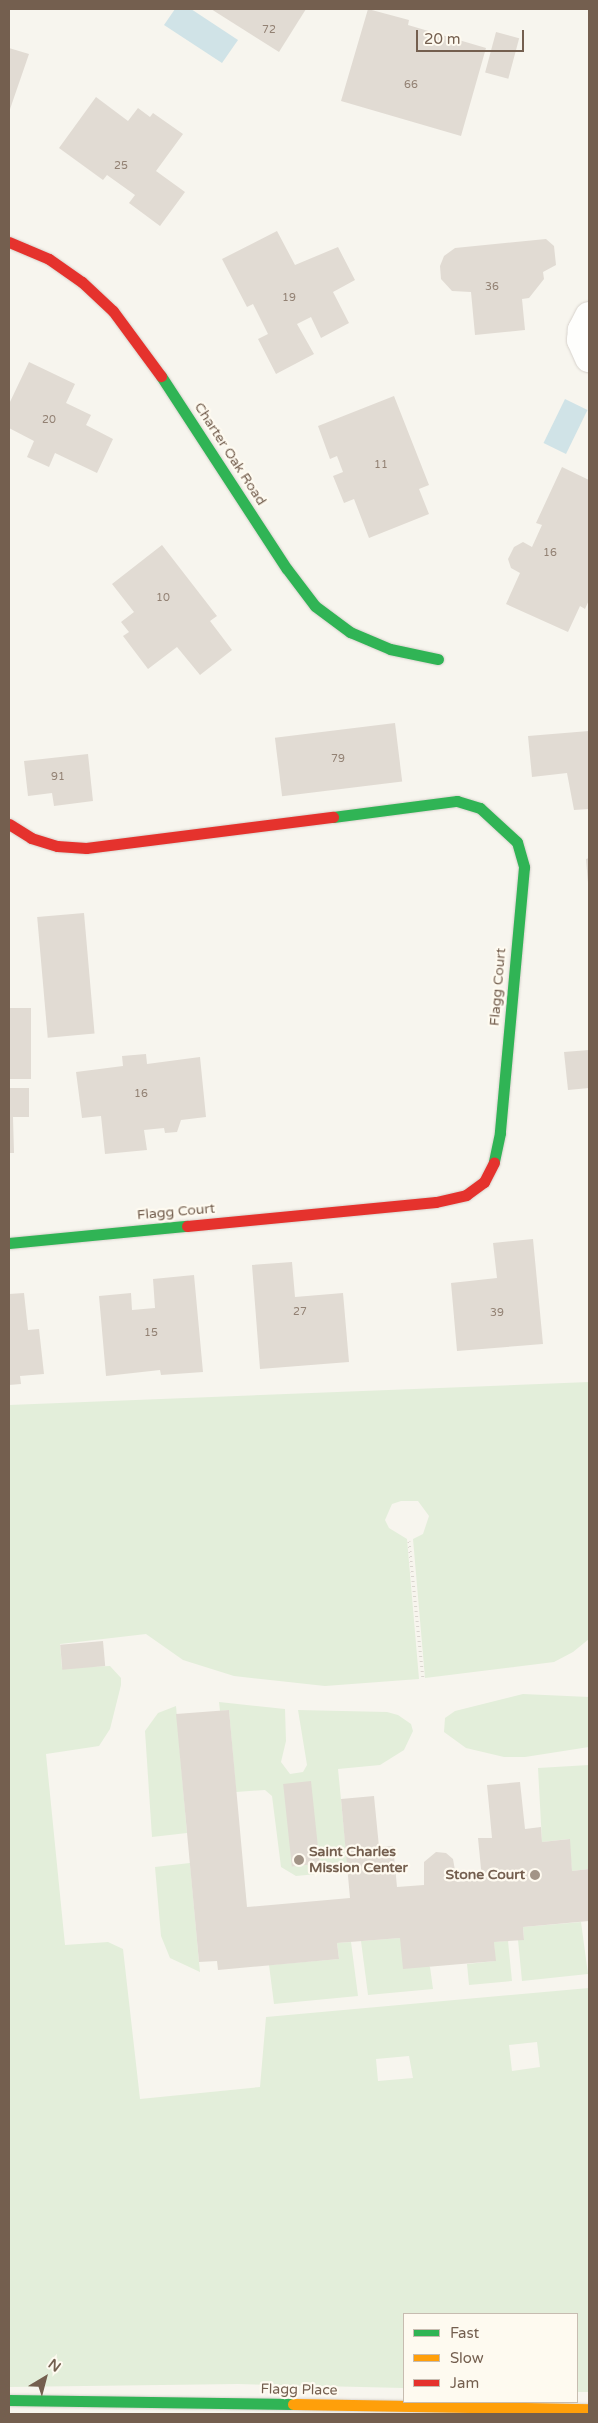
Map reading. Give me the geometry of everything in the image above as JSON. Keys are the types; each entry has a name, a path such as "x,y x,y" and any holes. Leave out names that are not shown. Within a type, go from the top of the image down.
{"street":[{"name":"Charter Oak Road","path":"9,242 49,259 82,282 129,331 287,569 315,606 350,632 382,646 438,659"},
{"path":"589,316 582,330 581,340 589,358"},
{"name":"Flagg Court","path":"9,824 31,838 57,846 86,848 457,801 480,808 500,823 517,842 524,867 500,1133 494,1162 484,1182 466,1195 436,1202 9,1243"},
{"name":"Flagg Place","path":"9,2400 589,2409"}],"path":[{"path":"409,1541 422,1679"}],"green space":[{"name":"Saint Charles Mission Center","path":"589,1382 589,1639 573,1652 554,1662 425,1678 413,1539 423,1534 429,1516 418,1501 401,1501 392,1504 385,1520 389,1528 407,1539 419,1679 325,1686 234,1676 183,1660 146,1634 60,1644 62,1668 110,1666 121,1678 121,1685 110,1729 99,1746 46,1754 65,1945 108,1942 123,1949 140,2099 260,2087 266,2017 589,1988 589,2392 578,2392 578,2313 403,2313 403,2388 238,2384 9,2387 9,1405","holes":["537,2042 540,2067 512,2071 509,2045","409,2056 413,2078 378,2081 376,2059"]},
{"path":"523,1694 589,1697 589,1747 525,1757 504,1757 466,1748 444,1732 445,1718 455,1711"},
{"path":"219,1702 285,1709 286,1741 281,1762 290,1774 303,1772 307,1765 298,1710 387,1712 398,1715 411,1724 413,1731 404,1750 380,1765 338,1769 348,1871 296,1876 281,1867 272,1796 265,1790 236,1792 229,1710 220,1711"},
{"path":"176,1706 187,1833 152,1837 145,1731 158,1713"},
{"path":"589,1765 589,1869 572,1871 569,1839 542,1842 538,1768"},
{"path":"190,1863 200,1972 170,1958 161,1936 155,1867"},
{"path":"581,1922 588,1974 522,1981 518,1940 524,1939 523,1927"},
{"path":"400,1938 430,1967 433,1989 368,1995 361,1941"},
{"path":"508,1941 512,1981 469,1985 467,1964 495,1961 494,1942"},
{"path":"351,1942 358,1996 274,2004 269,1965 339,1959 337,1943"}],"shaded area":[{"path":"175,9 191,9 238,40 222,63 164,25"},
{"path":"565,399 587,410 566,454 544,443"}],"building":[{"path":"211,9 306,9 279,52"},
{"path":"368,9 409,20 408,25 486,48 461,136 341,101"},
{"path":"496,32 519,38 508,79 485,73"},
{"path":"9,48 29,54 9,112"},
{"path":"96,97 128,121 138,108 150,117 153,113 183,134 156,171 185,192 160,226 129,203 135,195 107,175 103,180 59,148"},
{"path":"277,231 295,265 338,247 355,280 333,292 349,323 321,338 311,317 297,324 314,354 276,374 258,339 268,334 253,304 247,307 222,259"},
{"path":"546,239 554,246 556,265 543,272 544,279 529,298 522,299 525,330 475,335 471,292 452,291 441,279 440,266 444,256 455,248"},
{"path":"29,362 75,384 66,403 91,415 86,425 113,439 97,473 55,453 49,467 27,457 34,441 9,428 9,404"},
{"path":"394,396 429,485 419,489 429,514 369,538 354,499 344,503 333,476 343,472 337,456 330,459 318,426"},
{"path":"562,467 589,480 589,600 585,609 580,606 568,632 506,604 520,573 511,568 508,559 514,547 523,542 532,547 542,525 536,523"},
{"path":"162,545 217,616 210,621 232,650 200,675 177,647 148,669 123,636 129,632 121,622 134,612 112,584"},
{"path":"395,723 402,782 282,796 275,738"},
{"path":"589,731 589,809 574,810 567,773 532,777 528,736"},
{"path":"88,754 93,801 54,806 52,793 28,796 24,761"},
{"path":"589,858 589,883 588,883 586,859"},
{"path":"84,913 95,1034 48,1038 37,917"},
{"path":"9,1008 31,1008 31,1079 9,1079"},
{"path":"589,1050 589,1088 568,1090 564,1052"},
{"path":"146,1054 147,1064 200,1057 206,1117 181,1120 177,1132 165,1133 164,1128 144,1130 147,1150 105,1154 101,1116 82,1118 76,1072 123,1066 122,1056"},
{"path":"9,1088 29,1088 29,1117 13,1117 14,1153 9,1153"},
{"path":"533,1239 543,1344 457,1351 451,1283 497,1278 493,1243"},
{"path":"292,1262 295,1297 343,1293 349,1362 260,1369 252,1265"},
{"path":"194,1275 203,1372 161,1375 160,1370 106,1376 99,1296 131,1293 132,1310 155,1308 153,1279"},
{"path":"24,1293 28,1330 39,1329 44,1374 20,1376 21,1384 9,1385 9,1294"},
{"path":"103,1641 105,1666 62,1670 60,1645"},
{"path":"229,1710 247,1907 350,1898 341,1799 374,1796 379,1847 393,1846 397,1887 424,1885 424,1862 436,1852 446,1853 453,1859 457,1882 482,1879 478,1838 492,1838 487,1785 520,1782 525,1829 541,1827 542,1842 570,1839 572,1871 589,1869 589,1921 523,1927 524,1940 494,1942 496,1961 403,1969 400,1938 337,1943 339,1959 218,1970 217,1961 199,1962 176,1714"},
{"path":"311,1781 320,1864 292,1866 283,1784"}],"traffic: fast":[{"path":"161,376 287,569 315,606 350,632 390,649 438,659"},
{"path":"333,817 457,801 480,808 517,842 524,867 500,1133 494,1162"},
{"path":"9,1243 187,1226"},
{"path":"9,2400 293,2404"}],"traffic: slow":[{"path":"293,2404 589,2409"}],"traffic: jam":[{"path":"9,242 49,259 82,282 113,311 161,376"},
{"path":"9,824 31,838 57,846 86,848 333,817"},
{"path":"187,1226 436,1202 466,1195 484,1182 494,1162"}],"place":[{"name":"Saint Charles Mission Center","path":"299,1860"},
{"name":"Stone Court","path":"535,1875"}]}
